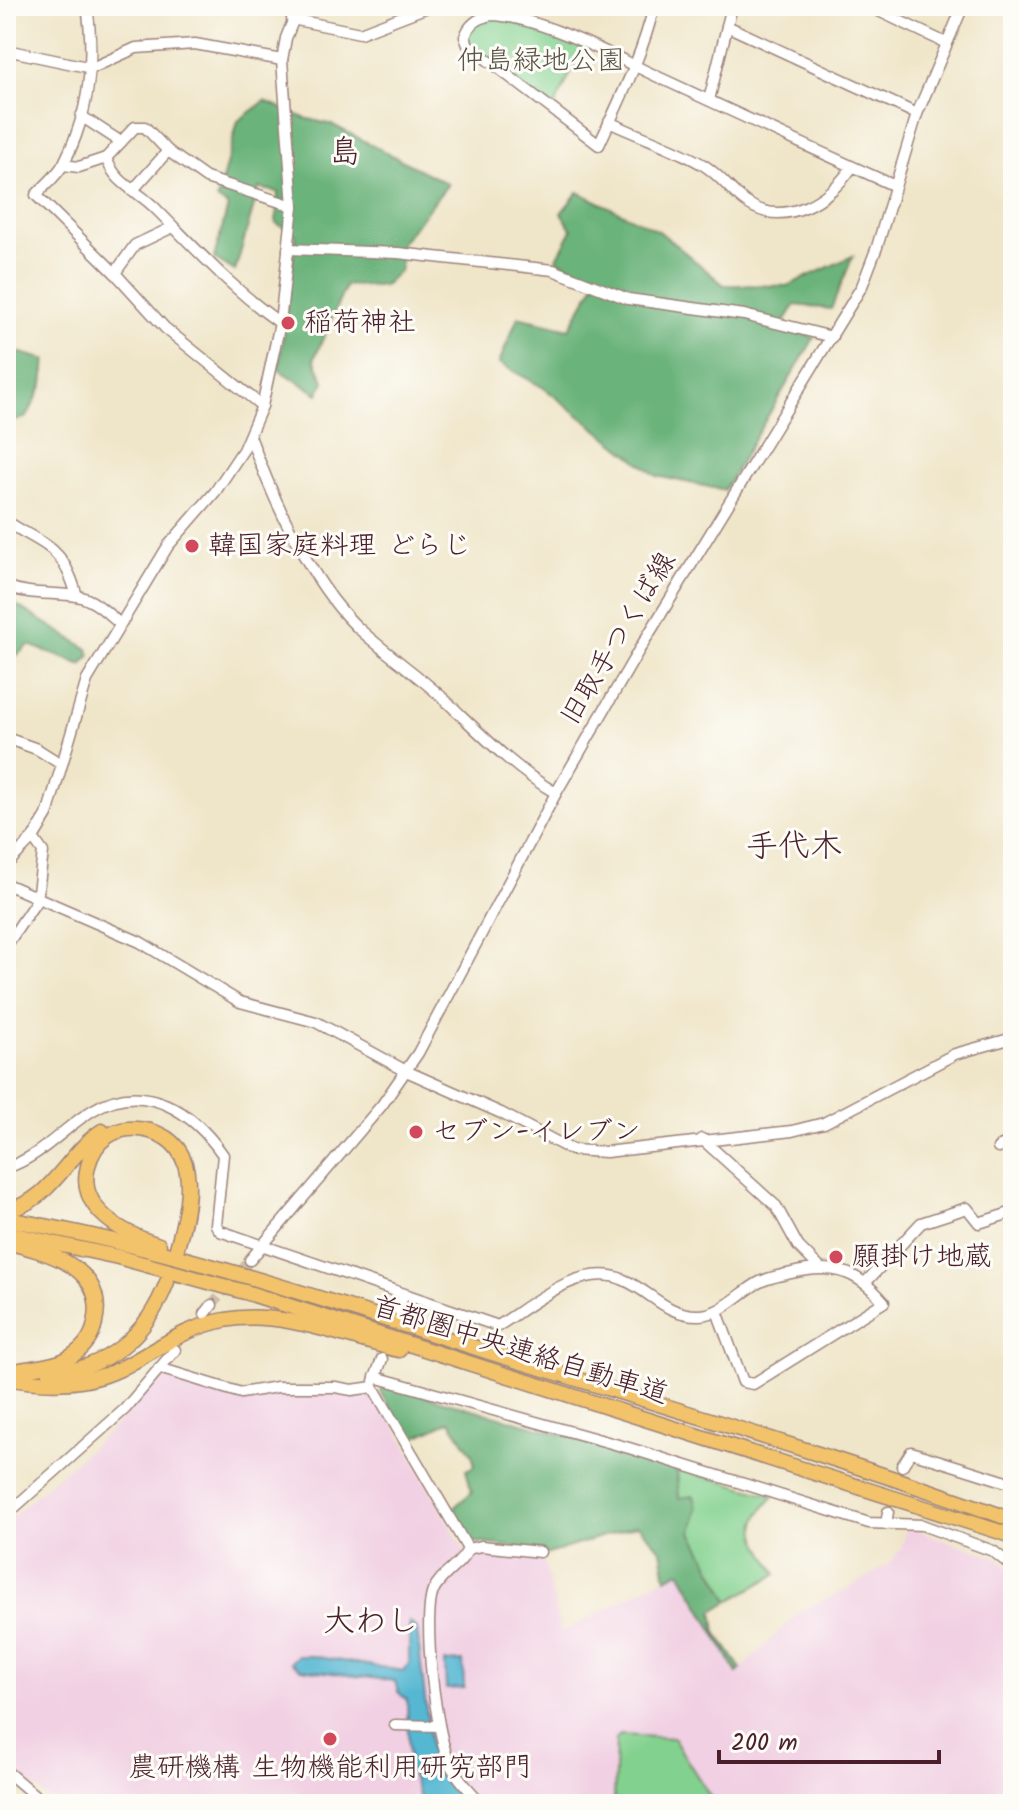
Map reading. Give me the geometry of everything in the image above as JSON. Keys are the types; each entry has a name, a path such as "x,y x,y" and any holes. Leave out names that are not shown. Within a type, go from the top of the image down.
{"highway":[{"path":"6,1210 38,1196 85,1144 109,1127 137,1121 153,1124 179,1138 194,1163 197,1188 181,1249 190,1190 184,1161 166,1138 151,1131 121,1130 108,1135 93,1152 87,1172 87,1188 95,1206 116,1227 151,1242 323,1294 378,1317"},
{"name":"首都圏中央連絡自動車道","path":"6,1219 120,1243 378,1317 836,1460 1013,1520"},
{"name":"首都圏中央連絡自動車道","path":"6,1233 183,1274 1013,1536"},
{"path":"6,1242 71,1263 90,1283 97,1304 94,1330 77,1352 51,1365 9,1372"},
{"path":"9,1372 53,1374 89,1366 118,1351 152,1316 171,1282 154,1325 134,1347 111,1364 68,1381"},
{"path":"9,1372 77,1382 117,1370 195,1327 246,1317 304,1326 520,1379"}],"street":[{"path":"87,6 92,68 81,116 63,165 36,195 115,273 165,328 262,406"},
{"path":"6,865 33,838 47,815 87,680 168,546 215,492 250,436 262,406 280,323 293,206 282,60 292,19 299,6"},
{"path":"292,19 360,33 430,6"},
{"path":"654,6 634,65 599,145 468,45 465,37 467,29 480,17 501,10 634,65 895,186"},
{"path":"709,100 732,6"},
{"name":"旧取手つくば線","path":"250,1260 382,1105 438,1021 556,793 654,624 862,286 917,114 963,6"},
{"path":"873,7 946,43"},
{"path":"727,26 917,114"},
{"path":"6,50 92,68 136,48 195,44 282,60"},
{"path":"81,116 121,142"},
{"path":"609,122 703,165 731,185 747,203 770,211 811,205 828,196 852,167"},
{"path":"63,165 79,167 106,158 135,127 145,127 168,151 206,178 293,206"},
{"path":"132,191 168,151"},
{"path":"106,158 114,178 173,227 238,293 280,323"},
{"path":"115,273 135,245 173,227"},
{"path":"288,249 398,253 553,270 628,299 733,312 832,337"},
{"path":"250,436 269,490 319,576 355,624 428,684 528,778 556,793"},
{"path":"6,521 59,553 69,569 77,596"},
{"path":"6,586 42,595 77,596 93,602 120,624"},
{"path":"6,738 37,749 61,764"},
{"path":"6,946 37,900 43,852 33,838"},
{"path":"6,884 140,942 240,1002 316,1022 406,1071 501,1113 572,1150 606,1152 792,1131 824,1123 955,1054 1013,1038"},
{"path":"6,1168 33,1156 95,1108 138,1097 183,1110 205,1129 223,1155 216,1225 220,1231 498,1326 575,1279 599,1275 624,1280 657,1303 672,1309 700,1315 717,1311 761,1281 830,1267 867,1281 884,1302 753,1384 743,1382 717,1311"},
{"path":"702,1139 776,1206 798,1246 820,1268"},
{"path":"998,1148 1013,1141"},
{"path":"867,1281 921,1223 967,1208 979,1223 1013,1212"},
{"path":"398,1310 404,1294"},
{"path":"6,1515 115,1418 175,1350"},
{"path":"382,1359 374,1382 468,1549"},
{"path":"159,1368 241,1393 277,1387 352,1390 374,1382 629,1448 857,1520 922,1525 993,1551 1013,1567"},
{"path":"902,1466 911,1452 1013,1484"},
{"path":"886,1524 888,1512"},
{"path":"468,1549 481,1546 540,1552"},
{"path":"468,1549 465,1556 440,1580 427,1613 436,1726 451,1766 482,1804"},
{"path":"395,1725 436,1726"},
{"path":"6,1771 45,1804"}],"shaded area":[{"path":"166,1373 253,1398 276,1392 371,1393 379,1398 462,1547 472,1554 480,1549 543,1556 561,1632 680,1570 737,1673 800,1611 846,1590 890,1563 901,1549 907,1527 996,1557 1013,1572 1013,1804 55,1804 6,1764 6,1522 112,1429"}],"green space":[{"name":"仲島緑地公園","path":"491,15 585,43 553,110 468,45 467,29"},
{"path":"265,101 304,118 333,125 448,184 401,243 400,270 384,286 346,285 314,359 324,381 318,394 279,370 296,235 276,223 278,192 259,188 235,271 214,258 228,206 217,199 238,121"},
{"path":"578,192 659,231 724,285 787,286 853,256 831,309 795,305 783,325 814,338 724,490 657,476 544,388 499,363 518,317 569,329 598,278 556,260 572,230 561,213"},
{"path":"6,349 46,360 43,384 27,417 8,423"},
{"path":"6,599 88,649 90,656 82,665 29,645 6,664"},
{"path":"383,1387 394,1387 675,1466 679,1498 694,1496 697,1508 692,1532 729,1601 713,1611 716,1632 741,1669 737,1673 680,1571 666,1578 661,1550 638,1525 545,1555 544,1551 467,1541 450,1511 472,1492 466,1470 475,1466 472,1454 450,1421 410,1440 381,1392"},
{"path":"677,1468 774,1496 758,1517 756,1533 776,1574 729,1601 692,1532 694,1496 679,1499"},
{"path":"620,1735 673,1738 715,1804 614,1804 616,1739"}],"water":[{"path":"409,1622 417,1629 431,1751 463,1804 421,1804 409,1767 407,1700 398,1692 395,1681 301,1669 291,1662 297,1656 312,1656 404,1671 409,1663"},
{"path":"463,1661 464,1688 446,1689 445,1662"}],"waterway":[{"path":"432,1755 438,1767"}],"tunnel":[{"path":"175,1283 184,1250"},
{"path":"212,1305 250,1260"}],"place":[{"name":"稲荷神社","path":"288,323"},
{"name":"韓国家庭料理 どらじ","path":"192,546"},
{"name":"セブン-イレブン","path":"416,1132"},
{"name":"願掛け地蔵","path":"836,1257"},
{"name":"農研機構 生物機能利用研究部門","path":"330,1739"}],"district":[{"name":"島","path":"345,153"},
{"name":"手代木","path":"794,847"},
{"name":"大わし","path":"371,1622"}]}
